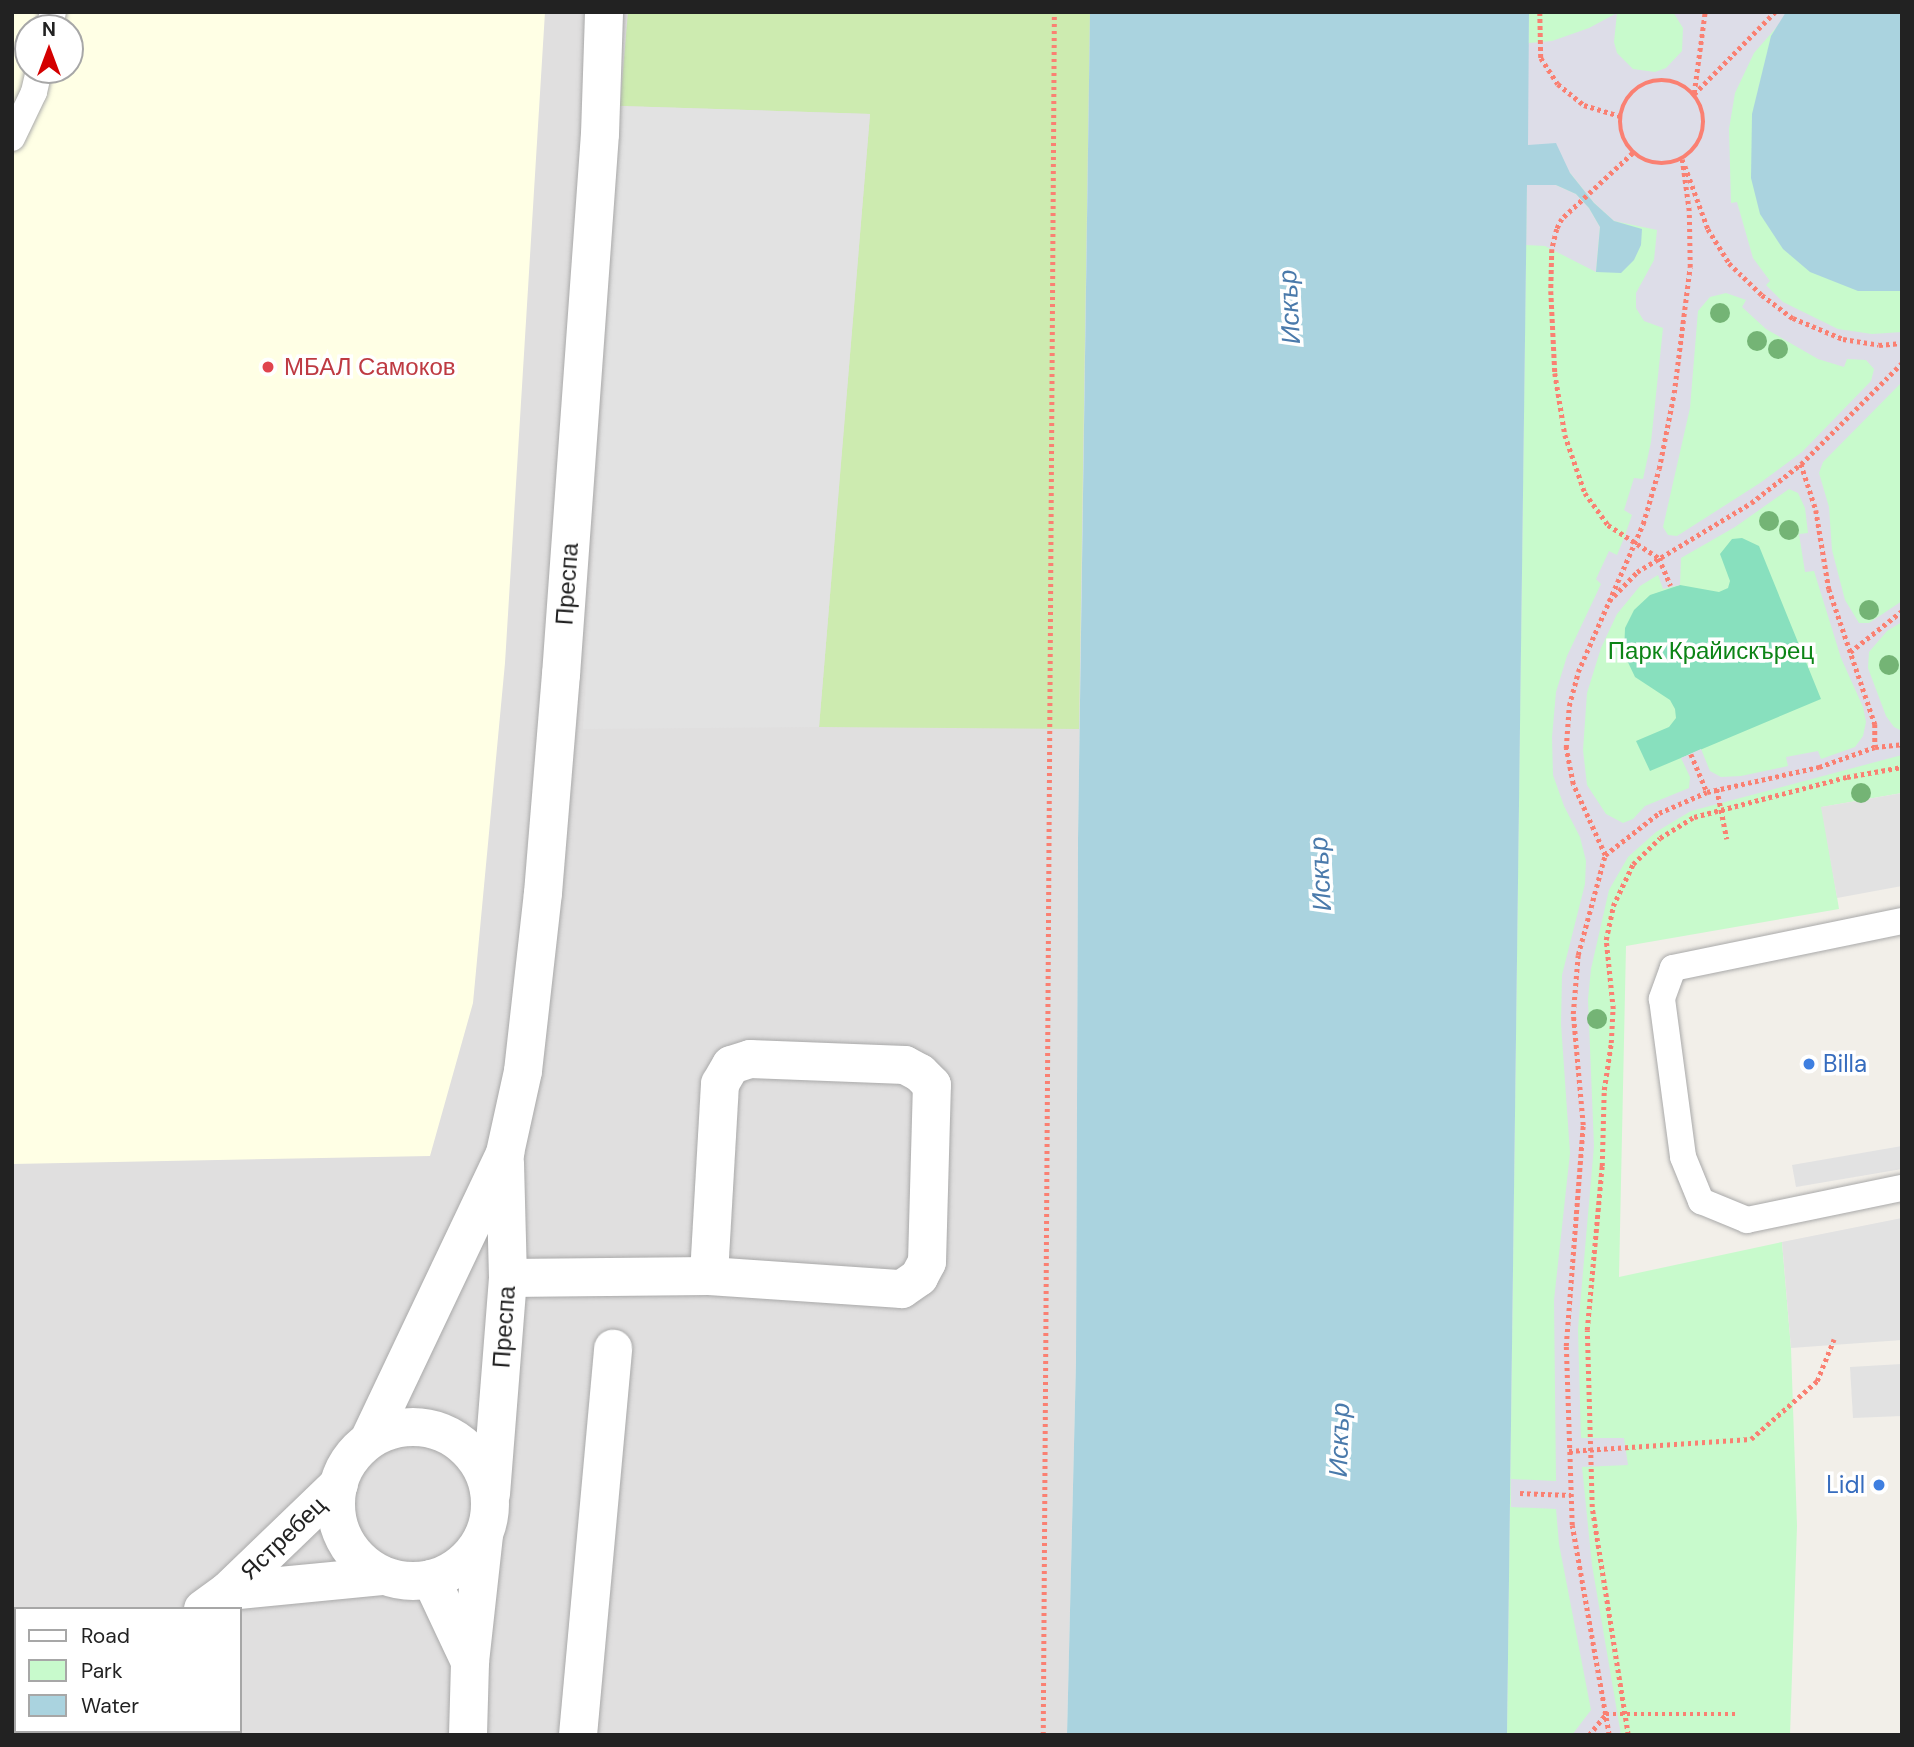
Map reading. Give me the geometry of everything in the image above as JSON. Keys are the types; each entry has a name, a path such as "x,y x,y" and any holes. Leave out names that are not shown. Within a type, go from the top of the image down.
{"street":[{"name":"Преспа","path":"369,1440 505,1153 523,1071 544,879 599,148 604,12"},
{"path":"508,1278 709,1276 902,1289 919,1277 927,1262 932,1085 920,1073 905,1065 750,1059 731,1065 720,1084 709,1276"},
{"name":"Преспа","path":"468,1735 470,1662 487,1518 508,1278 505,1153"},
{"path":"578,1735 613,1349"},
{"path":"414,1427 437,1430 458,1441 475,1457 486,1477 487,1518 471,1555 453,1571 431,1579 407,1581 384,1576 365,1564 350,1548 340,1528 336,1507 339,1484 345,1467 369,1440 390,1430 414,1427"},
{"name":"Ястребец","path":"216,1600 339,1484"},
{"name":"Ястребец","path":"216,1600 384,1576"},
{"name":"Преспа","path":"431,1579 470,1662"}],"lane":[{"path":"12,138 36,84"},
{"path":"1902,921 1673,968 1662,999 1683,1157 1701,1201 1747,1220 1902,1188"}],"path":[{"path":"1043,1735 1054,12"},
{"path":"1539,12 1541,58 1558,84 1584,105 1620,116"},
{"path":"1694,94 1670,80 1643,84 1624,103 1620,116 1620,129 1633,153 1656,164 1682,159 1693,152 1704,129 1704,117 1694,94 1705,12"},
{"path":"1694,94 1775,12"},
{"path":"1633,153 1562,219 1552,249 1555,373 1565,435 1585,494 1608,525 1659,558 1671,586"},
{"path":"1682,159 1708,229 1729,263 1762,295 1793,318 1843,338 1880,345 1902,343"},
{"path":"1605,855 1573,784 1566,748 1569,706 1575,683 1606,604 1634,543 1659,469 1681,342 1690,267 1689,211 1682,159"},
{"path":"1606,604 1637,572 1751,503 1801,464 1902,363"},
{"path":"1801,464 1816,510 1829,589 1875,724 1875,747"},
{"path":"1850,652 1902,611"},
{"path":"1609,1735 1572,1525 1566,1346 1583,1125 1573,1014 1578,955 1605,855 1659,813 1707,792 1818,767 1875,747 1902,744"},
{"path":"1691,754 1707,792"},
{"path":"1628,1735 1596,1534 1589,1450 1587,1330 1602,1166 1604,1090 1611,1043 1613,1009 1606,940 1613,905 1633,864 1660,838 1694,817 1721,808 1902,767"},
{"path":"1717,789 1727,839"},
{"path":"1569,1451 1751,1439 1817,1381 1834,1339"},
{"path":"1520,1493 1571,1495"},
{"path":"1606,1714 1735,1714"},
{"path":"1589,1735 1606,1714"}],"shaded area":[{"path":"12,12 1090,12 1078,840 1076,1361 1067,1735 12,1735"},
{"name":"МБАЛ Самоков","path":"12,12 545,12 505,663 473,1003 430,1156 12,1164"},
{"path":"1673,12 1788,14 1754,53 1735,93 1729,129 1731,203 1737,202 1753,258 1770,281 1766,285 1783,302 1838,329 1872,334 1902,332 1902,382 1823,462 1819,473 1829,507 1832,550 1845,600 1859,623 1869,623 1902,601 1902,622 1887,631 1869,652 1868,668 1886,716 1894,727 1902,731 1902,755 1691,811 1656,832 1628,857 1609,890 1591,969 1588,999 1594,1146 1578,1329 1581,1438 1624,1438 1628,1465 1582,1467 1592,1565 1621,1735 1572,1735 1591,1710 1559,1544 1556,1509 1511,1507 1511,1479 1556,1481 1554,1300 1570,1153 1561,1024 1562,975 1585,884 1586,861 1580,837 1564,806 1553,775 1552,737 1556,692 1567,656 1601,584 1596,579 1609,551 1617,555 1624,538 1632,515 1624,510 1634,478 1643,479 1651,442 1663,328 1644,321 1636,308 1636,293 1654,260 1657,230 1614,221 1594,203 1570,173 1537,146 1528,146 1504,67 1529,43 1552,41 1589,28 1617,13 1614,42 1617,53 1633,69 1655,72 1666,68 1682,51 1683,28","holes":["1726,293 1746,300 1742,307 1766,329 1818,359 1844,367 1847,359 1866,360 1874,369 1871,381 1802,452 1760,483 1677,536 1668,535 1663,527 1690,408 1698,311 1710,297","1789,489 1798,493 1805,508 1808,533 1799,534 1805,572 1814,571 1841,658 1863,707 1866,722 1863,736 1855,747 1821,759 1818,751 1786,757 1788,766 1741,776 1721,777 1710,771 1701,749 1681,758 1690,777 1689,788 1645,806 1633,819 1623,823 1606,814 1587,785 1583,750 1587,693 1601,648 1617,614 1640,586 1658,575 1663,589 1680,585 1681,558 1735,527"]},
{"path":"620,106 870,114 819,727 583,729"},
{"path":"1527,184 1556,185 1576,194 1589,208 1600,227 1596,272 1545,246 1526,245"},
{"path":"1902,793 1902,886 1837,898 1821,807"},
{"path":"1902,1146 1902,1169 1796,1187 1792,1165"},
{"path":"1902,1218 1902,1340 1791,1348 1782,1242"},
{"path":"1902,1364 1902,1416 1853,1418 1850,1367"}],"green space":[{"path":"628,12 1090,12 1079,729 819,727 870,114 620,106"},
{"name":"Парк Крайискърец","path":"1529,12 1902,12 1902,793 1822,807 1839,909 1626,946 1619,1277 1782,1242 1791,1348 1797,1526 1790,1735 1507,1735"},
{"path":"1742,538 1759,546 1821,699 1650,771 1636,741 1669,727 1676,718 1675,709 1670,700 1635,677 1624,654 1625,628 1634,610 1650,595 1680,585 1719,592 1728,588 1730,581 1720,554 1732,539"}],"water":[{"name":"Искър","path":"1090,12 1529,12 1528,145 1556,143 1570,173 1594,203 1614,221 1642,229 1641,245 1634,260 1621,273 1596,272 1600,227 1589,208 1576,194 1556,185 1527,185 1507,1735 1067,1735 1076,1361 1078,840"},
{"path":"1786,12 1902,12 1902,291 1858,291 1810,272 1783,249 1760,214 1751,178 1752,114 1771,36"}],"place":[{"name":"МБАЛ Самоков","path":"268,367"},
{"name":"Billa","path":"1809,1064"},
{"name":"Lidl","path":"1879,1485"}]}
